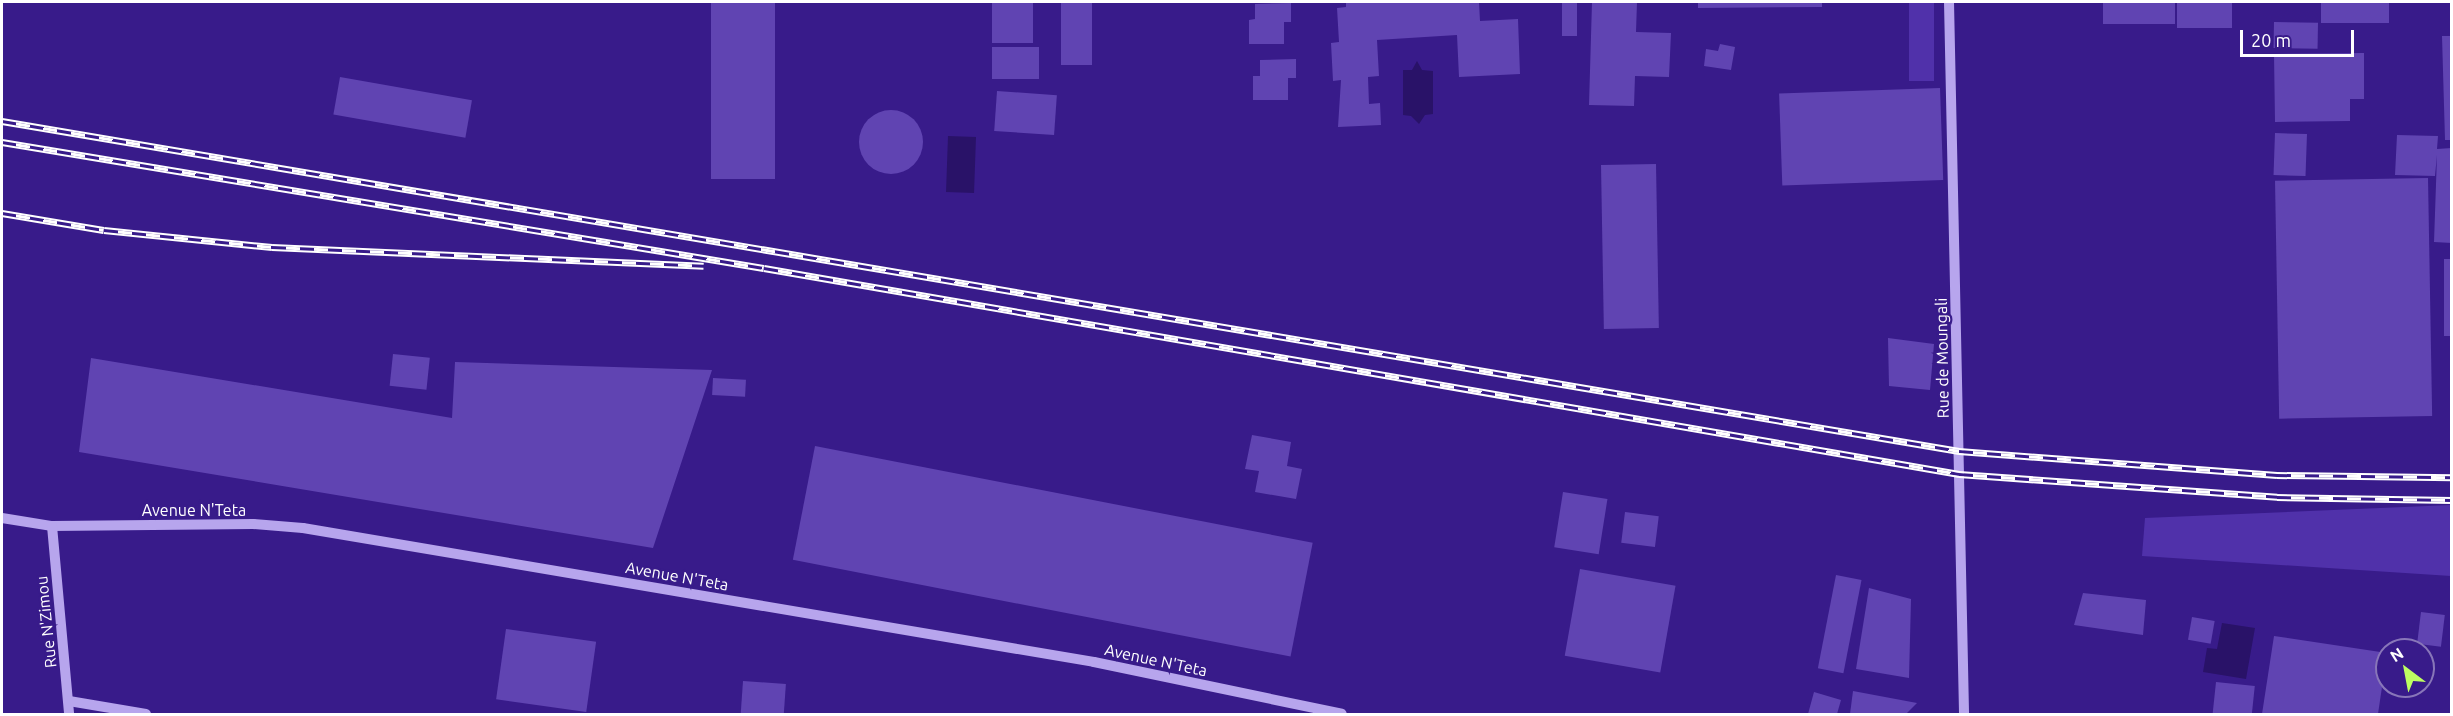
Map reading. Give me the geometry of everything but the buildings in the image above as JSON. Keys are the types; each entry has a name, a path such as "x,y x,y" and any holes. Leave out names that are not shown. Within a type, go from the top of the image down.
{"street":[{"name":"Rue de Moungali","path":"1949,2 1964,714"},
{"name":"Avenue N'Teta","path":"2,518 52,526 253,524 303,528 1094,662 1342,714"},
{"name":"Rue N'Zimou","path":"52,526 69,714"},
{"path":"69,701 146,714"}],"shaded area":[{"path":"1909,2 1934,2 1934,81 1909,81"},
{"path":"1417,61 1422,70 1433,71 1433,114 1425,115 1419,124 1411,116 1403,115 1403,70 1412,70"},
{"path":"948,136 976,137 974,193 946,192"},
{"path":"2451,505 2451,576 2142,556 2145,518"},
{"path":"2222,623 2255,628 2246,679 2203,672 2207,648 2217,649"}],"railway":[{"path":"2,121 1959,451 2277,475 2452,477"},
{"path":"2,142 764,268 1959,474 2277,497 2452,500"},
{"path":"2,213 104,230 272,247 704,266"}]}
